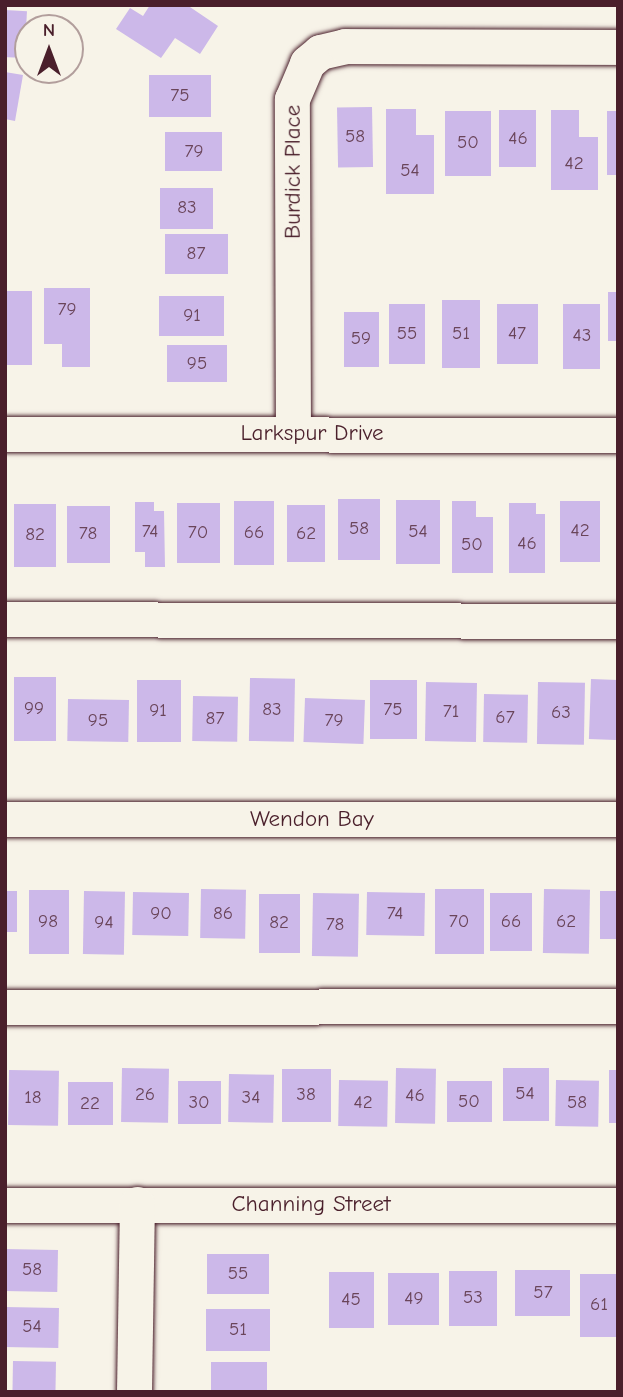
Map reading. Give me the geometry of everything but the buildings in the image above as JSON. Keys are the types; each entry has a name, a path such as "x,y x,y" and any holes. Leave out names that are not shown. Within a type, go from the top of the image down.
{"street":[{"name":"Burdick Place","path":"293,433 292,99 306,63 320,52 345,46 618,47"},
{"name":"Larkspur Drive","path":"5,434 618,435"},
{"path":"5,619 618,621"},
{"name":"Wendon Bay","path":"5,819 618,819"},
{"path":"5,1007 618,1006"},
{"path":"135,1392 137,1204"},
{"name":"Channing Street","path":"5,1205 618,1205"}]}
